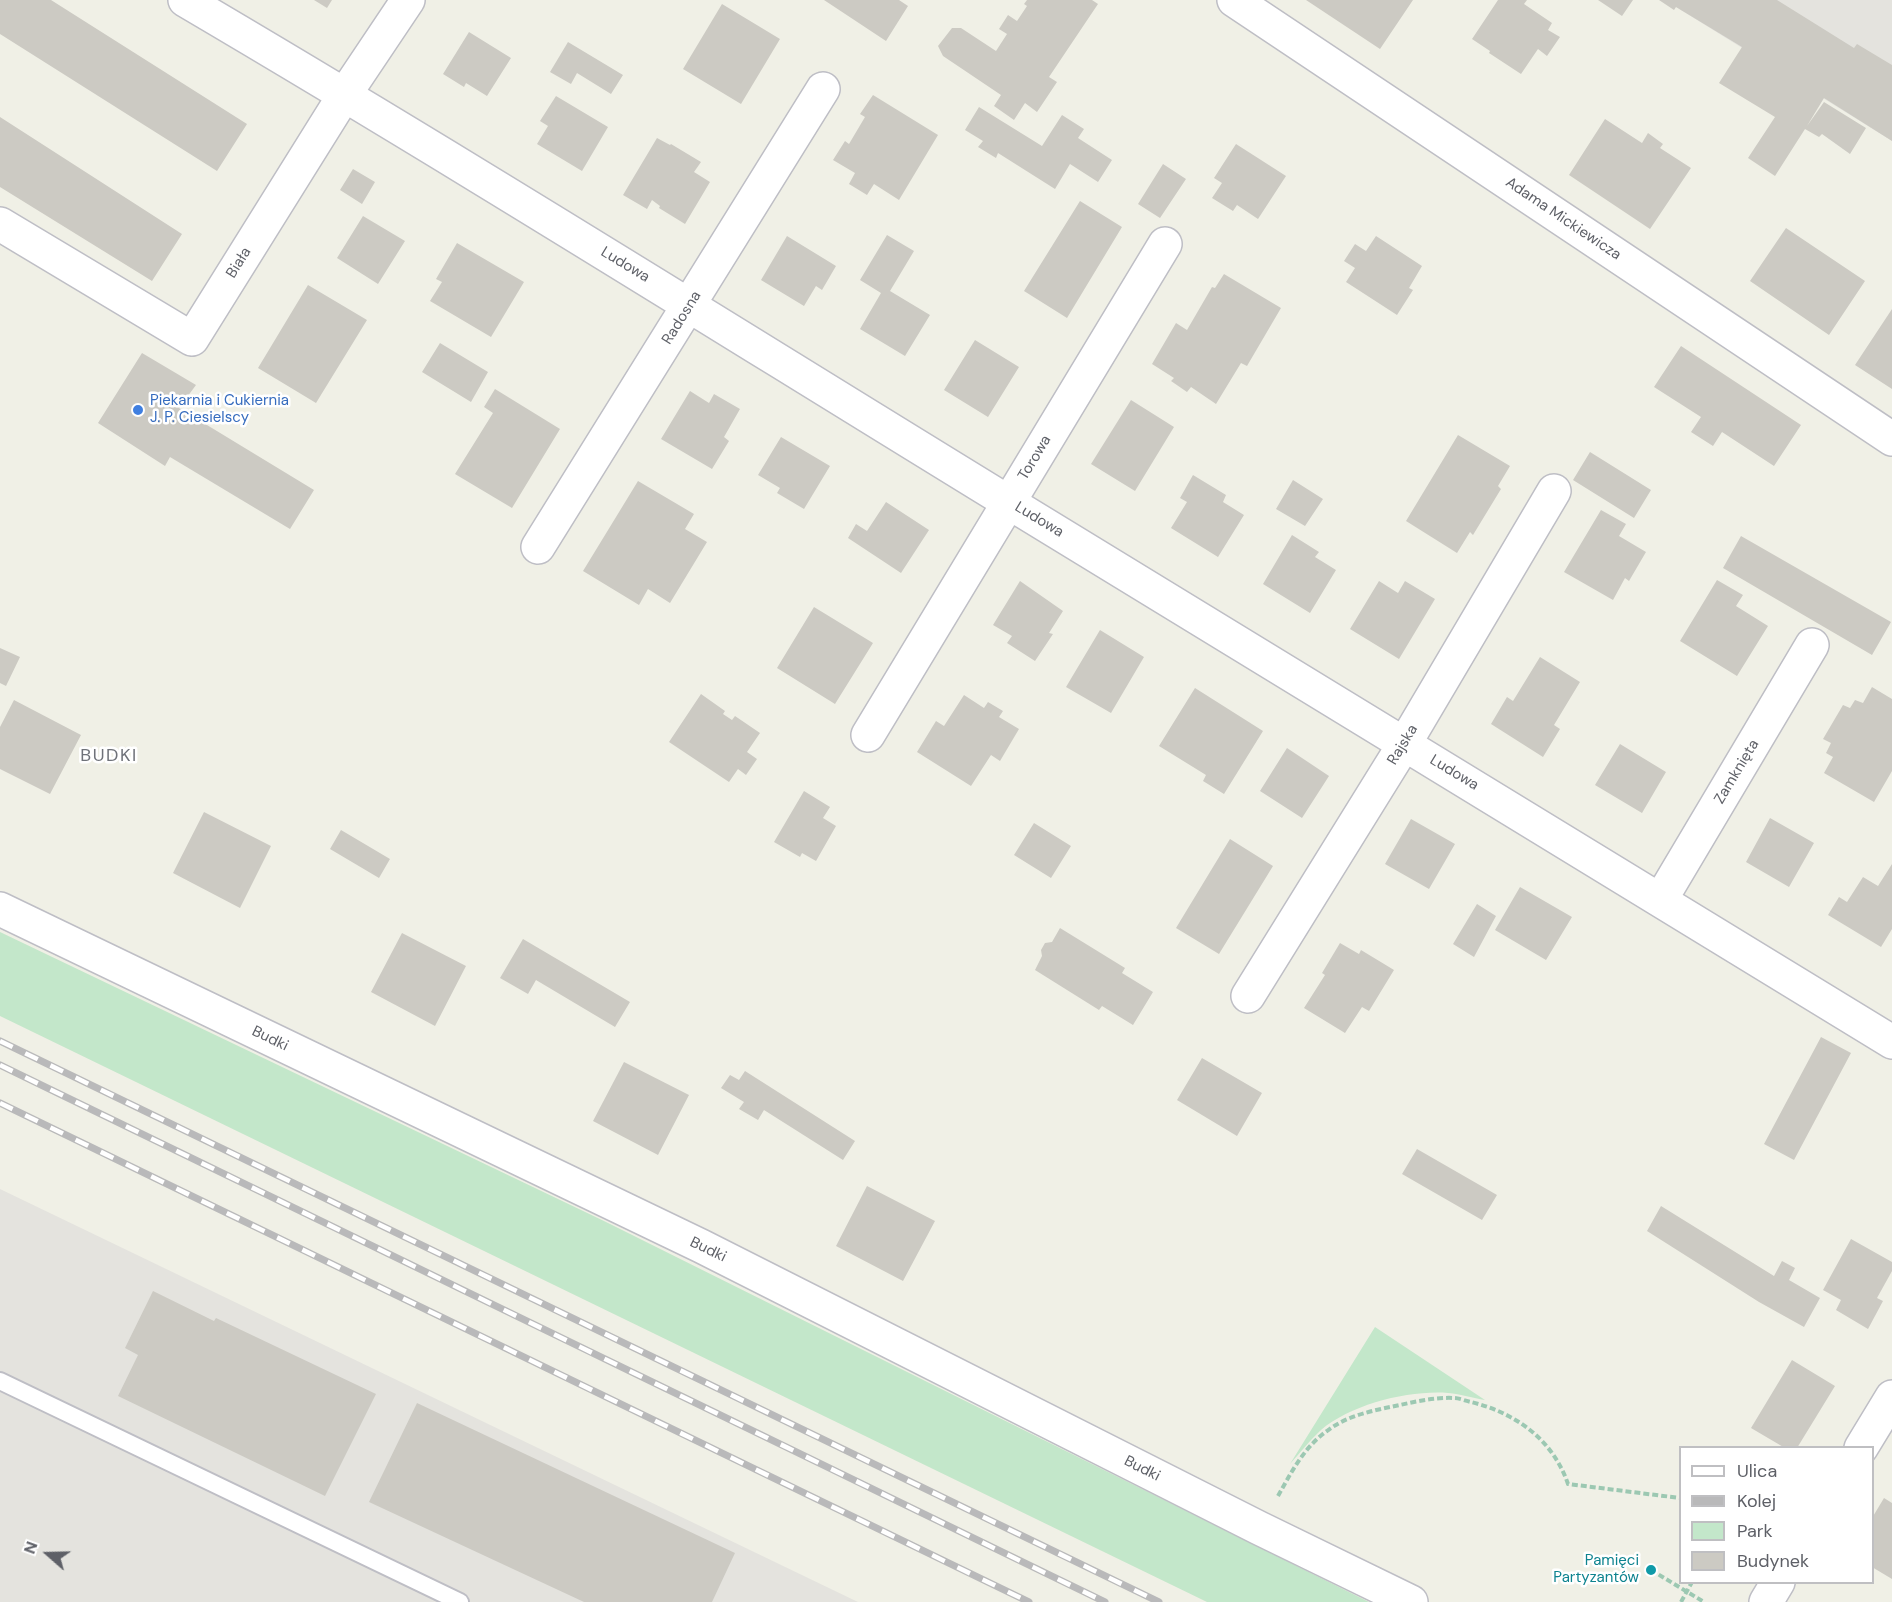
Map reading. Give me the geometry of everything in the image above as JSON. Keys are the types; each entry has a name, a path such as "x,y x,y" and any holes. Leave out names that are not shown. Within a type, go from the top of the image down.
{"street":[{"name":"Ludowa","path":"185,0 345,94 690,304 1009,502 1892,1042"},
{"name":"Biała","path":"0,224 192,339 345,94 408,0"},
{"name":"Adama Mickiewicza","path":"1234,0 1892,439"},
{"name":"Radosna","path":"538,547 823,89"},
{"name":"Torowa","path":"868,735 1165,244"},
{"name":"Rajska","path":"1248,996 1405,743 1554,491"},
{"name":"Zamknięta","path":"1661,899 1812,645"},
{"name":"Budki","path":"0,909 701,1246 1249,1523 1411,1602"},
{"path":"1862,1446 1892,1397"},
{"path":"1766,1602 1777,1584"}],"lane":[{"path":"0,1381 460,1602"}],"path":[{"path":"1295,1467 1320,1436 1346,1419 1372,1410 1423,1400 1455,1398 1491,1408 1527,1426 1558,1460 1569,1484 1679,1498"},
{"path":"1651,1570 1704,1602"},
{"path":"1681,1602 1691,1584"}],"shaded area":[{"path":"1681,0 1892,0 1892,141 1676,7"},
{"path":"0,1189 858,1602 0,1602"}],"green space":[{"path":"0,932 604,1221 1369,1602 1207,1602 0,1016"},
{"path":"1375,1327 1485,1400 1433,1393 1399,1397 1365,1406 1348,1413 1321,1430 1290,1464"}],"building":[{"path":"0,0 51,0 247,124 217,171 0,34"},
{"path":"314,0 332,0 327,8"},
{"path":"824,0 899,0 908,6 886,41"},
{"path":"1027,0 1092,0 1098,4 1049,77 1057,82 1037,112 1025,103 1014,120 994,106 1001,95 943,56 938,46 952,28 961,28 996,51 1007,34 999,29 1008,15 1017,21 1027,6 1024,4"},
{"path":"1306,0 1413,0 1380,49"},
{"path":"1498,0 1527,0 1524,4 1552,23 1548,30 1560,37 1547,56 1538,49 1521,74 1472,39"},
{"path":"1598,0 1633,0 1622,16"},
{"path":"1659,0 1777,0 1854,48 1857,44 1892,65 1892,141 1824,98 1807,126 1824,102 1866,128 1850,154 1822,134 1819,137 1805,129 1775,176 1748,158 1775,117 1719,83 1742,47 1676,7 1674,10"},
{"path":"722,4 780,39 741,104 683,69"},
{"path":"469,32 511,58 487,96 466,83 464,87 443,74"},
{"path":"568,42 623,75 611,94 577,73 571,84 550,72"},
{"path":"873,95 938,135 899,200 874,184 867,195 849,184 855,173 833,160 845,141 849,144 865,117 860,114"},
{"path":"556,96 608,127 582,171 537,144 548,126 540,121"},
{"path":"979,107 1042,146 1062,115 1084,129 1078,138 1112,160 1098,182 1070,164 1055,189 998,153 996,158 978,147 983,141 965,130"},
{"path":"0,117 182,234 152,281 0,187"},
{"path":"1605,119 1642,143 1648,133 1663,144 1660,148 1691,168 1650,229 1569,175"},
{"path":"657,138 701,162 694,172 710,182 685,224 659,208 660,206 652,200 647,209 623,195"},
{"path":"1236,144 1286,176 1258,219 1237,205 1233,211 1212,198 1222,183 1214,178"},
{"path":"1163,164 1186,179 1160,218 1138,204"},
{"path":"353,169 375,182 362,204 340,190"},
{"path":"1080,201 1122,227 1067,318 1024,291"},
{"path":"363,216 405,241 378,284 337,258"},
{"path":"1786,228 1865,281 1829,335 1750,281"},
{"path":"887,235 914,251 890,291 930,315 905,356 860,329 881,293 860,280"},
{"path":"787,236 836,266 822,290 816,286 804,306 761,280"},
{"path":"1376,236 1422,266 1409,288 1413,290 1397,315 1346,282 1355,268 1344,261 1355,244 1366,251"},
{"path":"457,243 524,282 491,337 430,301 442,282 436,279"},
{"path":"1224,274 1281,308 1247,366 1241,363 1216,404 1191,387 1187,392 1171,381 1174,378 1152,364 1176,323 1187,330 1212,287 1215,288"},
{"path":"308,285 367,320 316,403 258,368"},
{"path":"1892,309 1892,389 1855,365"},
{"path":"975,340 1019,367 988,417 944,390"},
{"path":"440,343 488,372 471,402 422,372"},
{"path":"1681,346 1801,425 1774,466 1722,432 1713,446 1691,432 1701,417 1654,387"},
{"path":"142,353 196,385 179,408 314,490 290,529 170,457 165,466 98,423"},
{"path":"495,389 560,429 512,508 455,474 493,413 484,407"},
{"path":"690,391 709,403 714,394 740,409 724,437 729,441 712,469 661,439"},
{"path":"1131,400 1174,427 1135,491 1091,464"},
{"path":"1458,435 1510,466 1498,486 1501,489 1473,535 1470,532 1457,553 1406,521"},
{"path":"781,437 830,466 804,509 777,493 780,488 758,475"},
{"path":"1590,452 1651,490 1634,518 1573,480"},
{"path":"1193,475 1226,495 1223,502 1244,515 1218,557 1171,528 1187,502 1180,498"},
{"path":"1293,480 1323,499 1305,526 1276,509"},
{"path":"638,481 694,514 685,529 707,542 670,603 648,589 639,605 583,571"},
{"path":"886,502 929,530 901,573 848,538 856,524 867,531"},
{"path":"1601,510 1626,524 1619,536 1646,552 1629,581 1625,578 1613,600 1564,572"},
{"path":"1292,535 1319,552 1315,557 1336,570 1310,613 1263,584"},
{"path":"1741,536 1891,622 1872,655 1723,568"},
{"path":"1717,580 1743,595 1736,606 1768,626 1737,676 1680,641"},
{"path":"1020,581 1063,611 1049,633 1053,634 1035,661 1007,643 1012,636 993,625"},
{"path":"1379,581 1398,593 1405,581 1435,599 1399,659 1350,629"},
{"path":"814,607 873,643 835,704 777,668"},
{"path":"1100,630 1144,657 1111,713 1066,687"},
{"path":"0,648 20,657 6,686 0,683"},
{"path":"1540,657 1580,682 1554,725 1560,729 1543,757 1491,724 1507,697 1513,701"},
{"path":"1872,687 1892,699 1892,771 1874,802 1824,773 1833,757 1826,753 1831,743 1823,739 1843,705 1850,708 1855,700 1863,703"},
{"path":"1195,688 1263,731 1224,794 1203,781 1206,775 1159,746"},
{"path":"701,694 725,711 723,714 732,720 735,716 760,733 747,752 757,759 746,775 738,769 729,782 669,742"},
{"path":"964,695 984,708 988,702 1003,711 999,717 1019,729 1000,761 991,755 971,786 917,752 936,721 944,726"},
{"path":"14,700 81,735 50,794 0,769 0,727"},
{"path":"1620,744 1666,772 1642,813 1595,785"},
{"path":"1287,748 1329,776 1302,818 1260,791"},
{"path":"804,791 830,807 823,818 836,826 816,861 802,853 800,857 774,842"},
{"path":"204,812 271,846 240,908 173,873"},
{"path":"1770,818 1814,843 1789,887 1746,862"},
{"path":"1411,819 1455,844 1429,889 1385,864"},
{"path":"1034,823 1071,846 1051,878 1014,855"},
{"path":"341,830 390,859 379,878 330,849"},
{"path":"1230,839 1273,866 1219,954 1176,928"},
{"path":"1892,864 1892,929 1881,947 1828,915 1839,897 1847,902 1863,877 1878,886"},
{"path":"1520,887 1572,917 1546,960 1495,930"},
{"path":"1477,904 1496,916 1474,957 1453,944"},
{"path":"1060,928 1125,968 1122,973 1153,992 1133,1025 1102,1006 1099,1010 1035,970 1045,943 1052,942"},
{"path":"402,933 466,966 435,1026 371,992"},
{"path":"523,939 630,1002 615,1027 536,980 528,994 500,978"},
{"path":"1340,943 1359,954 1361,950 1394,970 1369,1011 1362,1007 1345,1033 1304,1008 1325,975 1322,973"},
{"path":"1821,1037 1851,1053 1794,1160 1764,1144"},
{"path":"1202,1058 1262,1093 1237,1136 1177,1100"},
{"path":"624,1062 689,1095 658,1155 593,1121"},
{"path":"745,1071 855,1141 843,1160 764,1110 758,1120 739,1109 744,1102 721,1088 730,1075 739,1080"},
{"path":"1417,1149 1497,1195 1482,1220 1402,1174"},
{"path":"867,1186 935,1221 903,1281 836,1246"},
{"path":"1661,1206 1774,1276 1782,1261 1795,1268 1789,1280 1820,1298 1804,1327 1759,1302 1647,1231"},
{"path":"1851,1239 1892,1262 1892,1271 1877,1298 1883,1301 1868,1329 1836,1310 1841,1300 1823,1290"},
{"path":"153,1291 214,1321 216,1318 376,1394 325,1496 118,1396 138,1355 125,1348"},
{"path":"1792,1360 1835,1386 1798,1446 1782,1446 1751,1428"},
{"path":"417,1403 735,1553 712,1602 584,1602 369,1502"},
{"path":"1884,1498 1892,1503 1892,1579 1874,1568 1874,1515"}],"railway":[{"path":"0,1041 1159,1602"},
{"path":"0,1065 1105,1602"},
{"path":"0,1103 1029,1602"}],"place":[{"name":"Piekarnia i Cukiernia J. P. Ciesielscy","path":"138,410"},
{"name":"Pamięci Partyzantów","path":"1651,1570"}],"district":[{"name":"BUDKI","path":"109,756"}]}
